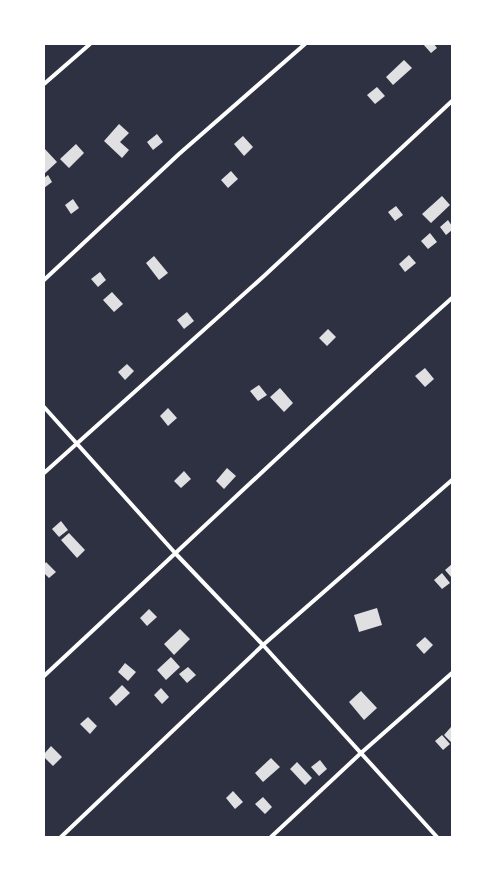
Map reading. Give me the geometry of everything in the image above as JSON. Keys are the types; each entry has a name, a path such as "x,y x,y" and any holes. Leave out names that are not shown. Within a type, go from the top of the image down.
{"street":[{"path":"44,84 90,44"},
{"path":"44,280 180,154 305,44"},
{"path":"44,473 264,276 452,101"},
{"path":"44,676 176,554 353,386 452,298"},
{"path":"44,407 176,554 263,644 437,837"},
{"path":"61,837 263,644 452,480"},
{"path":"271,837 361,753 452,673"}],"building":[{"path":"423,44 434,44 437,48 431,53"},
{"path":"404,60 412,68 393,85 386,77"},
{"path":"377,87 385,96 375,104 367,95"},
{"path":"119,124 129,133 120,142 129,150 122,158 104,141"},
{"path":"157,134 163,142 153,150 147,142"},
{"path":"243,136 253,147 244,156 234,144"},
{"path":"76,144 84,153 69,168 60,159"},
{"path":"44,148 57,162 44,174"},
{"path":"231,171 238,179 228,188 221,180"},
{"path":"48,175 52,182 44,188 44,178"},
{"path":"442,196 450,205 431,223 422,214"},
{"path":"73,199 79,208 71,214 65,205"},
{"path":"396,206 403,215 395,221 388,212"},
{"path":"448,220 452,226 452,230 446,235 440,227"},
{"path":"430,233 437,242 428,249 421,241"},
{"path":"409,255 416,263 405,272 399,264"},
{"path":"154,256 168,273 159,280 146,263"},
{"path":"100,272 106,280 98,287 91,279"},
{"path":"112,292 123,304 114,312 103,300"},
{"path":"187,312 194,321 184,329 177,320"},
{"path":"328,329 336,337 327,346 319,338"},
{"path":"127,364 134,371 125,380 118,372"},
{"path":"425,368 434,379 425,387 415,376"},
{"path":"259,385 267,395 258,401 250,391"},
{"path":"280,388 293,403 284,412 270,397"},
{"path":"168,408 177,418 168,426 160,416"},
{"path":"227,468 236,476 224,489 216,481"},
{"path":"184,471 191,479 181,488 174,481"},
{"path":"61,521 68,530 59,537 52,529"},
{"path":"69,533 85,550 77,558 61,540"},
{"path":"46,562 56,572 49,578 44,573 44,565"},
{"path":"452,564 452,578 445,570"},
{"path":"442,573 450,583 442,589 434,580"},
{"path":"377,608 382,625 359,632 354,615"},
{"path":"149,609 157,617 147,626 140,618"},
{"path":"180,629 190,639 174,655 164,644"},
{"path":"425,637 433,645 424,654 416,645"},
{"path":"171,657 180,667 166,680 157,670"},
{"path":"125,663 136,672 128,681 118,672"},
{"path":"188,667 196,675 187,683 179,674"},
{"path":"122,685 130,693 116,706 109,698"},
{"path":"161,688 169,697 162,704 154,695"},
{"path":"361,691 377,708 364,720 349,702"},
{"path":"88,717 97,726 90,734 80,724"},
{"path":"451,727 452,741 451,742 444,735"},
{"path":"442,735 450,744 443,750 435,741"},
{"path":"51,746 62,757 53,766 44,757 44,754"},
{"path":"271,758 280,767 263,782 255,773"},
{"path":"320,760 327,769 319,776 311,767"},
{"path":"297,762 312,778 305,785 290,769"},
{"path":"233,791 243,802 235,809 226,798"},
{"path":"263,797 272,807 265,814 255,804"}]}
